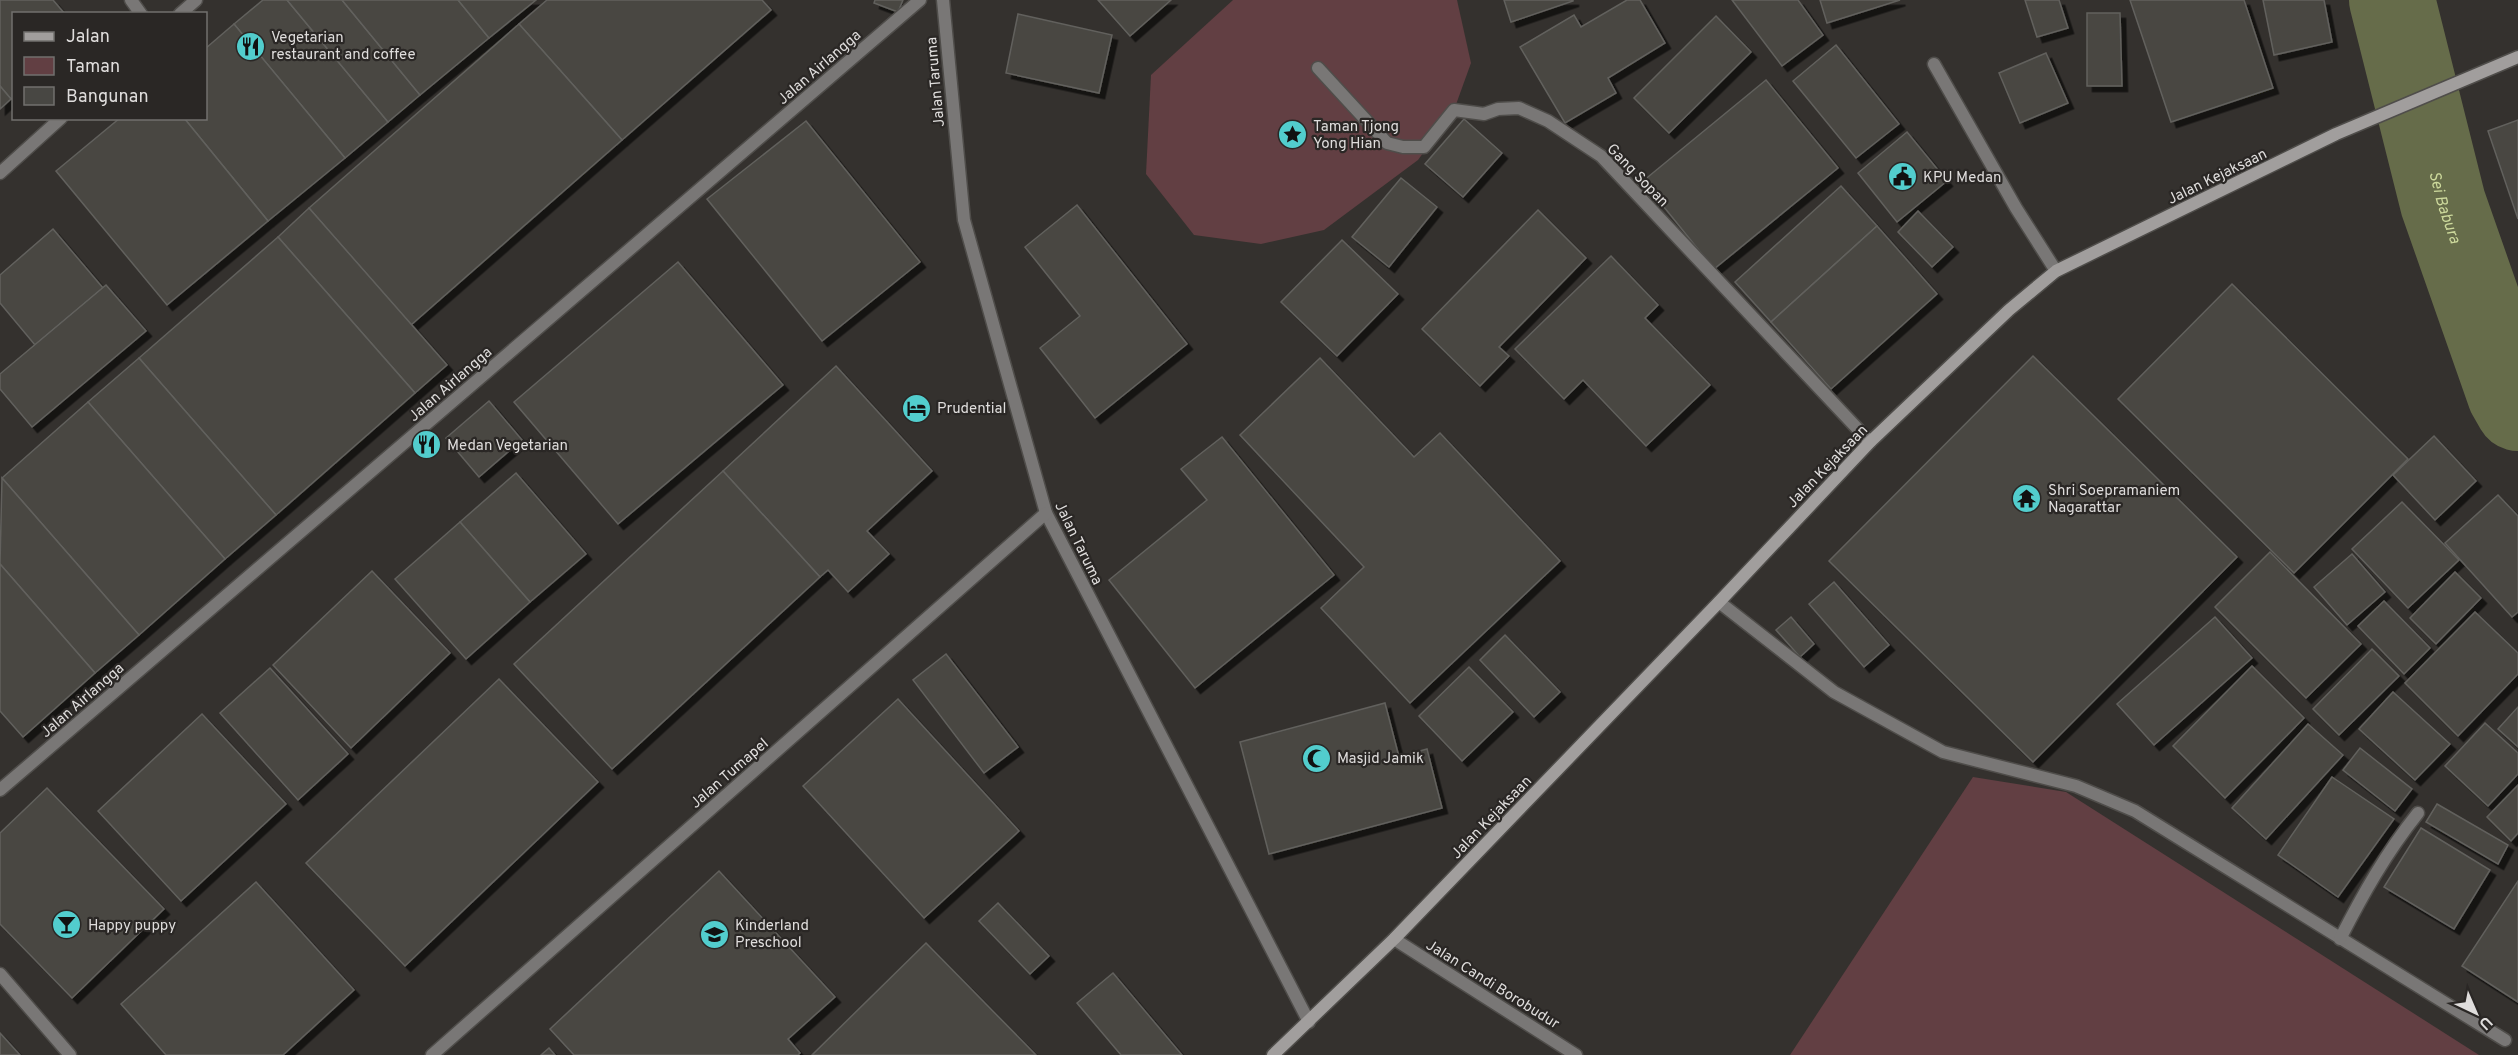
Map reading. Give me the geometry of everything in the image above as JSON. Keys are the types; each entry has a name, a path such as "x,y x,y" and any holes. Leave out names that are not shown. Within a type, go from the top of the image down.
{"main road":[{"name":"Jalan Kejaksaan","path":"1273,1055 1394,939 1719,602 1869,442 2009,310 2056,271 2336,134 2518,57"}],"street":[{"path":"182,12 196,0"},
{"name":"Jalan Airlangga","path":"0,790 921,0"},
{"name":"Jalan Taruma","path":"943,0 964,220 1046,513 1309,1022"},
{"path":"1934,64 2016,208 2056,271"},
{"name":"Gang Sopan","path":"1318,68 1387,143 1403,147 1424,147 1454,110 1484,114 1498,109 1519,108 1548,121 1601,156 1869,442"},
{"path":"0,173 60,120"},
{"name":"Jalan Tumapel","path":"432,1055 1046,513"},
{"path":"1719,602 1834,692 1943,752 2076,786 2135,811 2505,1040"},
{"path":"2340,939 2369,882 2392,846 2418,813"},
{"name":"Jalan Candi Borobudur","path":"1394,939 1576,1055"},
{"path":"0,974 70,1055"}],"green space":[{"name":"Taman Tjong Yong Hian","path":"1233,0 1457,0 1471,63 1454,110 1418,160 1324,230 1261,244 1194,235 1146,174 1151,75"},
{"path":"1973,777 2066,792 2479,1055 1790,1055"}],"building":[{"path":"0,0 53,0 63,12 12,12 12,98 0,86"},
{"path":"263,0 287,0 388,122 345,158 234,24"},
{"path":"287,0 342,0 420,95 388,122"},
{"path":"342,0 458,0 489,38 420,95"},
{"path":"458,0 536,0 489,38"},
{"path":"547,0 762,0 771,10 622,140 519,24"},
{"path":"875,0 903,0 898,12 874,3"},
{"path":"1098,0 1171,0 1130,36"},
{"path":"1504,0 1573,0 1573,1 1511,22"},
{"path":"1627,0 1640,0 1665,43 1608,78 1616,93 1565,123 1520,47 1574,15 1581,27"},
{"path":"1732,0 1798,0 1823,35 1782,66"},
{"path":"1820,0 1900,0 1827,23"},
{"path":"2025,0 2059,0 2068,28 2037,37"},
{"path":"2130,0 2244,0 2273,88 2171,122"},
{"path":"2263,0 2324,0 2332,42 2274,55"},
{"path":"2087,13 2120,13 2122,86 2087,86"},
{"path":"1018,14 1112,35 1099,93 1006,73"},
{"path":"1716,16 1751,52 1669,133 1634,98"},
{"path":"234,24 345,158 268,221 186,120 207,120 207,47"},
{"path":"519,24 622,140 411,325 309,208"},
{"path":"1836,45 1899,124 1856,158 1793,81"},
{"path":"2046,53 2068,103 2020,123 1999,73"},
{"path":"1766,80 1838,168 1714,269 1643,181"},
{"path":"0,86 11,99 0,109"},
{"path":"1464,119 1502,153 1463,197 1425,164"},
{"path":"118,120 186,120 268,221 167,305 56,171"},
{"path":"2518,120 2518,219 2488,131"},
{"path":"806,121 920,262 822,341 707,199"},
{"name":"KPU Medan","path":"1907,132 1947,181 1897,222 1858,173"},
{"path":"1401,178 1437,207 1389,267 1352,237"},
{"path":"1841,186 1877,226 1771,322 1735,282"},
{"path":"1077,205 1187,344 1095,418 1040,348 1080,316 1025,247"},
{"path":"309,208 447,365 415,393 278,237"},
{"path":"1538,210 1586,258 1499,347 1509,356 1480,386 1422,329"},
{"path":"1918,211 1953,247 1932,267 1898,232"},
{"path":"1877,226 1937,294 1831,389 1771,322"},
{"path":"53,229 103,288 35,345 0,303 0,275"},
{"path":"278,237 415,393 276,515 139,358"},
{"path":"1342,240 1398,294 1337,356 1281,302"},
{"path":"1611,256 1658,305 1645,318 1710,385 1646,446 1583,380 1564,399 1515,349"},
{"path":"678,262 783,385 618,524 514,402"},
{"path":"2232,284 2408,459 2294,573 2118,399"},
{"path":"106,285 146,331 32,427 0,389 0,374"},
{"path":"2033,356 2237,557 2033,762 1829,561"},
{"path":"139,358 276,515 225,559 88,402"},
{"path":"1320,358 1414,457 1440,433 1560,561 1410,703 1321,608 1364,567 1240,435"},
{"path":"836,366 932,471 867,531 889,554 848,592 828,570 820,577 723,471"},
{"path":"489,401 522,440 479,477 446,438"},
{"path":"88,402 225,559 139,635 2,478"},
{"path":"2434,436 2476,481 2435,520 2393,475"},
{"path":"1222,437 1334,575 1195,688 1109,580 1207,500 1181,469"},
{"path":"723,471 820,577 612,769 514,664"},
{"path":"516,473 586,554 530,602 460,522"},
{"path":"2,478 139,635 95,673 0,564"},
{"path":"2498,495 2518,516 2518,612 2512,617 2445,543"},
{"path":"2402,502 2459,560 2408,608 2352,549"},
{"path":"460,522 530,602 466,659 395,579"},
{"path":"2270,552 2361,644 2306,698 2215,607"},
{"path":"2352,554 2385,592 2347,625 2314,587"},
{"path":"0,564 95,673 23,737 0,711"},
{"path":"372,571 450,653 351,748 273,665"},
{"path":"2455,572 2481,598 2436,644 2410,618"},
{"path":"1834,582 1889,645 1864,667 1809,604"},
{"path":"2384,601 2430,648 2404,674 2358,626"},
{"path":"2475,612 2518,653 2518,674 2458,736 2405,683"},
{"path":"1791,617 1814,644 1800,657 1776,630"},
{"path":"2215,617 2252,658 2154,745 2117,704"},
{"path":"1505,635 1560,692 1534,717 1480,660"},
{"path":"2372,649 2399,676 2339,735 2313,709"},
{"path":"946,654 1018,747 984,773 913,680"},
{"path":"2252,666 2304,718 2225,798 2173,746"},
{"path":"1469,667 1513,712 1462,761 1419,716"},
{"path":"270,668 348,754 298,800 220,713"},
{"path":"499,679 598,782 405,966 306,863"},
{"path":"2393,692 2450,744 2415,780 2359,729"},
{"path":"898,699 1019,831 924,918 803,786"},
{"path":"1385,703 1399,757 1427,749 1442,808 1269,854 1240,742"},
{"path":"2518,707 2518,747 2498,729"},
{"path":"202,714 286,804 181,901 98,811"},
{"path":"2485,723 2518,753 2518,774 2488,806 2445,766"},
{"path":"2308,724 2343,755 2266,839 2232,808"},
{"path":"2360,748 2412,789 2395,811 2343,770"},
{"path":"2332,777 2394,819 2338,897 2278,855"},
{"path":"2518,785 2518,833 2511,841 2487,817"},
{"path":"47,788 164,909 72,998 0,924 0,833"},
{"path":"2437,804 2508,845 2498,864 2426,822"},
{"path":"2421,828 2490,870 2454,929 2384,887"},
{"name":"Kinderland Preschool","path":"719,871 835,997 788,1039 800,1053 798,1055 574,1055 550,1029"},
{"path":"2518,881 2518,1002 2462,966"},
{"path":"256,882 354,990 283,1055 166,1055 121,1004"},
{"path":"998,903 1049,956 1030,974 979,921"},
{"path":"926,943 1036,1055 812,1055"},
{"path":"1113,973 1182,1055 1121,1055 1077,1003"},
{"path":"0,1033 20,1055 0,1055"},
{"path":"549,1048 555,1055 541,1055"}],"waterway":[{"name":"Sei Babura","path":"2392,0 2443,203 2510,394 2518,408"}],"place":[{"name":"Vegetarian restaurant and coffee","path":"250,46"},
{"name":"Taman Tjong Yong Hian","path":"1292,135"},
{"name":"KPU Medan","path":"1902,177"},
{"name":"Prudential","path":"916,408"},
{"name":"Medan Vegetarian","path":"426,445"},
{"name":"Shri Soepramaniem Nagarattar","path":"2027,499"},
{"name":"Masjid Jamik","path":"1316,758"},
{"name":"Happy puppy","path":"67,925"},
{"name":"Kinderland Preschool","path":"714,934"}]}
